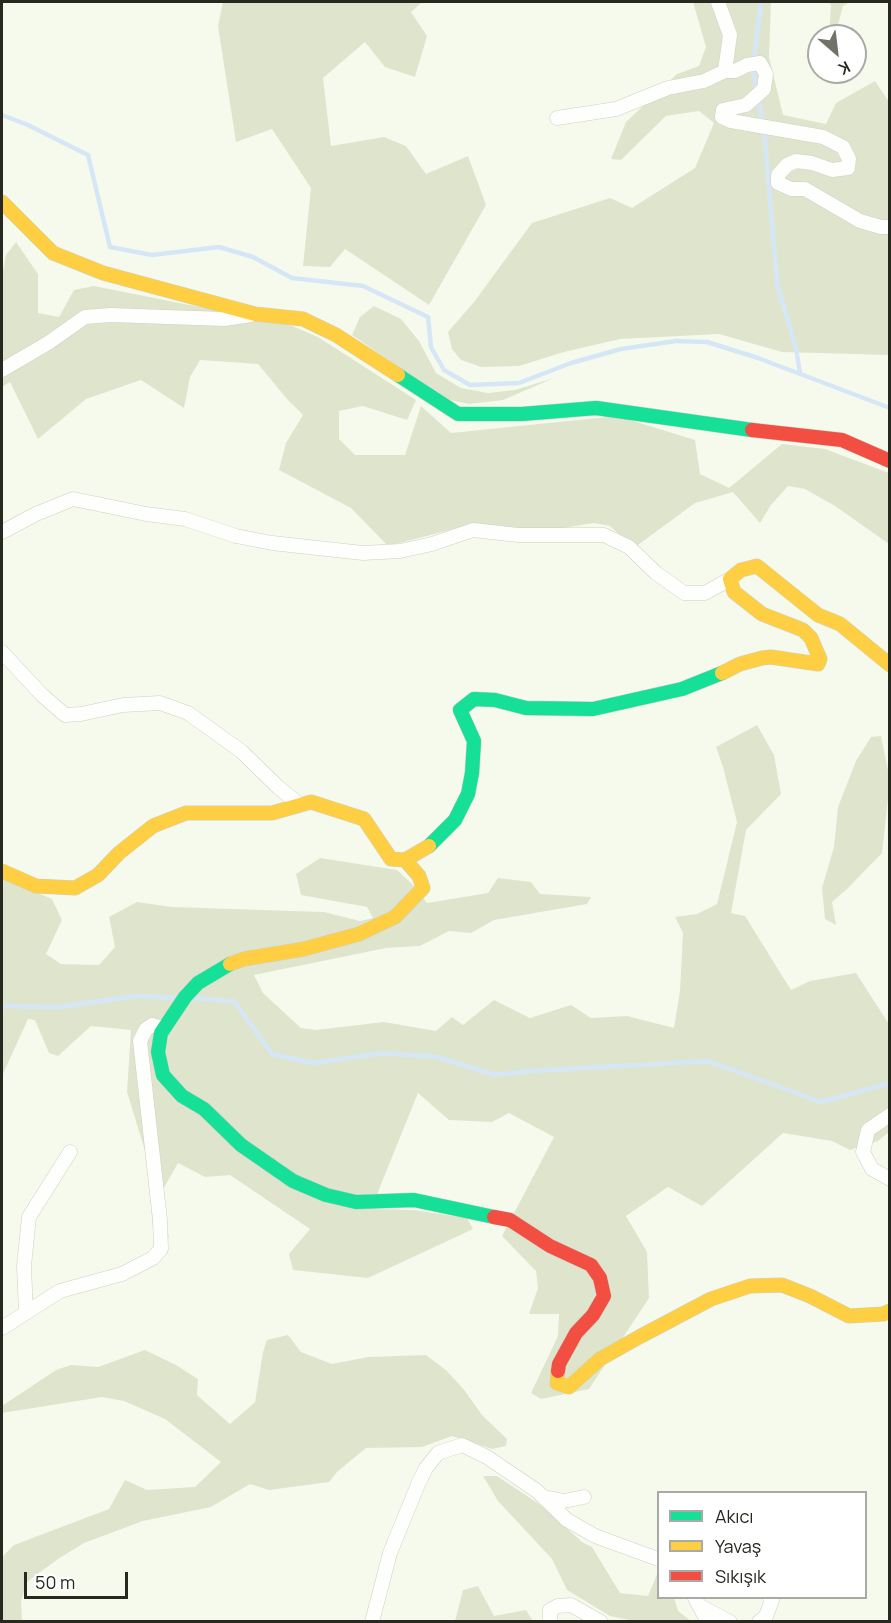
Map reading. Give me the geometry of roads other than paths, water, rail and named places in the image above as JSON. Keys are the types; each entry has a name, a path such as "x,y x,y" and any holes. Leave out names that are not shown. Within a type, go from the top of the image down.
{"street":[{"path":"718,2 730,35 725,71"},
{"path":"557,118 616,110 668,88 704,81 725,71 735,71 747,65 760,63 766,74 764,89 746,105 723,110 722,117 823,137 843,147 849,159 848,168 832,170 812,163 796,161 787,165 778,175 778,183 790,189 805,189 860,221 890,227"},
{"path":"2,202 53,253 103,273 255,314 303,319 328,331 458,414 522,414 596,408 739,429 842,440 890,461"},
{"path":"2,370 48,343 85,317 110,315 224,319 255,314"},
{"path":"2,532 36,514 73,499 146,514 185,519 236,536 272,543 363,553 400,551 432,544 474,530 518,535 604,535 629,547 656,573 684,593 705,593 741,570 757,566 818,615 840,624 890,665"},
{"path":"2,871 36,886 75,888 98,875 119,853 153,826 186,813 272,813 311,802 364,819 391,859 405,860 420,853 437,840 455,820 468,794 474,741 460,710 474,699 495,700 526,708 593,710 652,698 682,689 717,676 740,664 762,658 771,657 818,664 818,651 811,638 803,630 762,614 746,603 734,591 730,579"},
{"path":"2,652 42,695 65,715 123,705 160,704 188,713 241,751 300,805"},
{"path":"405,860 418,876 423,888 395,917 359,934 304,949 244,959 223,968 198,983 191,990 173,1012 164,1028 158,1052 163,1075 182,1096 204,1109 241,1145 293,1181 326,1195 356,1202 414,1200 510,1220 550,1246 591,1265 600,1278 604,1296 593,1315 576,1333 559,1364 556,1383 569,1387 600,1359 641,1336 711,1299 750,1286 782,1285 849,1316 883,1314 890,1311"},
{"path":"2,1328 60,1291 122,1274 153,1258 161,1249 160,1220 140,1041 146,1029 152,1025 164,1028"},
{"path":"890,1115 868,1130 863,1152 872,1169 890,1179"},
{"path":"26,1313 24,1266 29,1217 70,1152"},
{"path":"372,1622 390,1553 426,1468 438,1453 462,1445 487,1457 544,1497 567,1520 595,1536 657,1559"},
{"path":"544,1497 564,1501 584,1497"},
{"path":"759,1622 766,1616 771,1599"},
{"path":"698,1602 708,1622"},
{"path":"698,1602 730,1622"},
{"path":"550,1622 550,1610 558,1606 571,1605 601,1622"}],"waterway":[{"path":"757,91 753,69 761,2"},
{"path":"758,99 764,129 777,283 796,348 800,373"},
{"path":"2,115 28,125 88,155 110,247 152,255 219,247 253,257 292,278 363,286 428,317 431,347 444,370 470,385 519,383 571,363 621,349 676,341 707,342 758,358 890,408"},
{"path":"2,1006 58,1007 138,996 178,998"},
{"path":"189,998 234,1001 272,1054 313,1063 382,1053 437,1057 495,1075 708,1061 821,1102 890,1083"}]}
